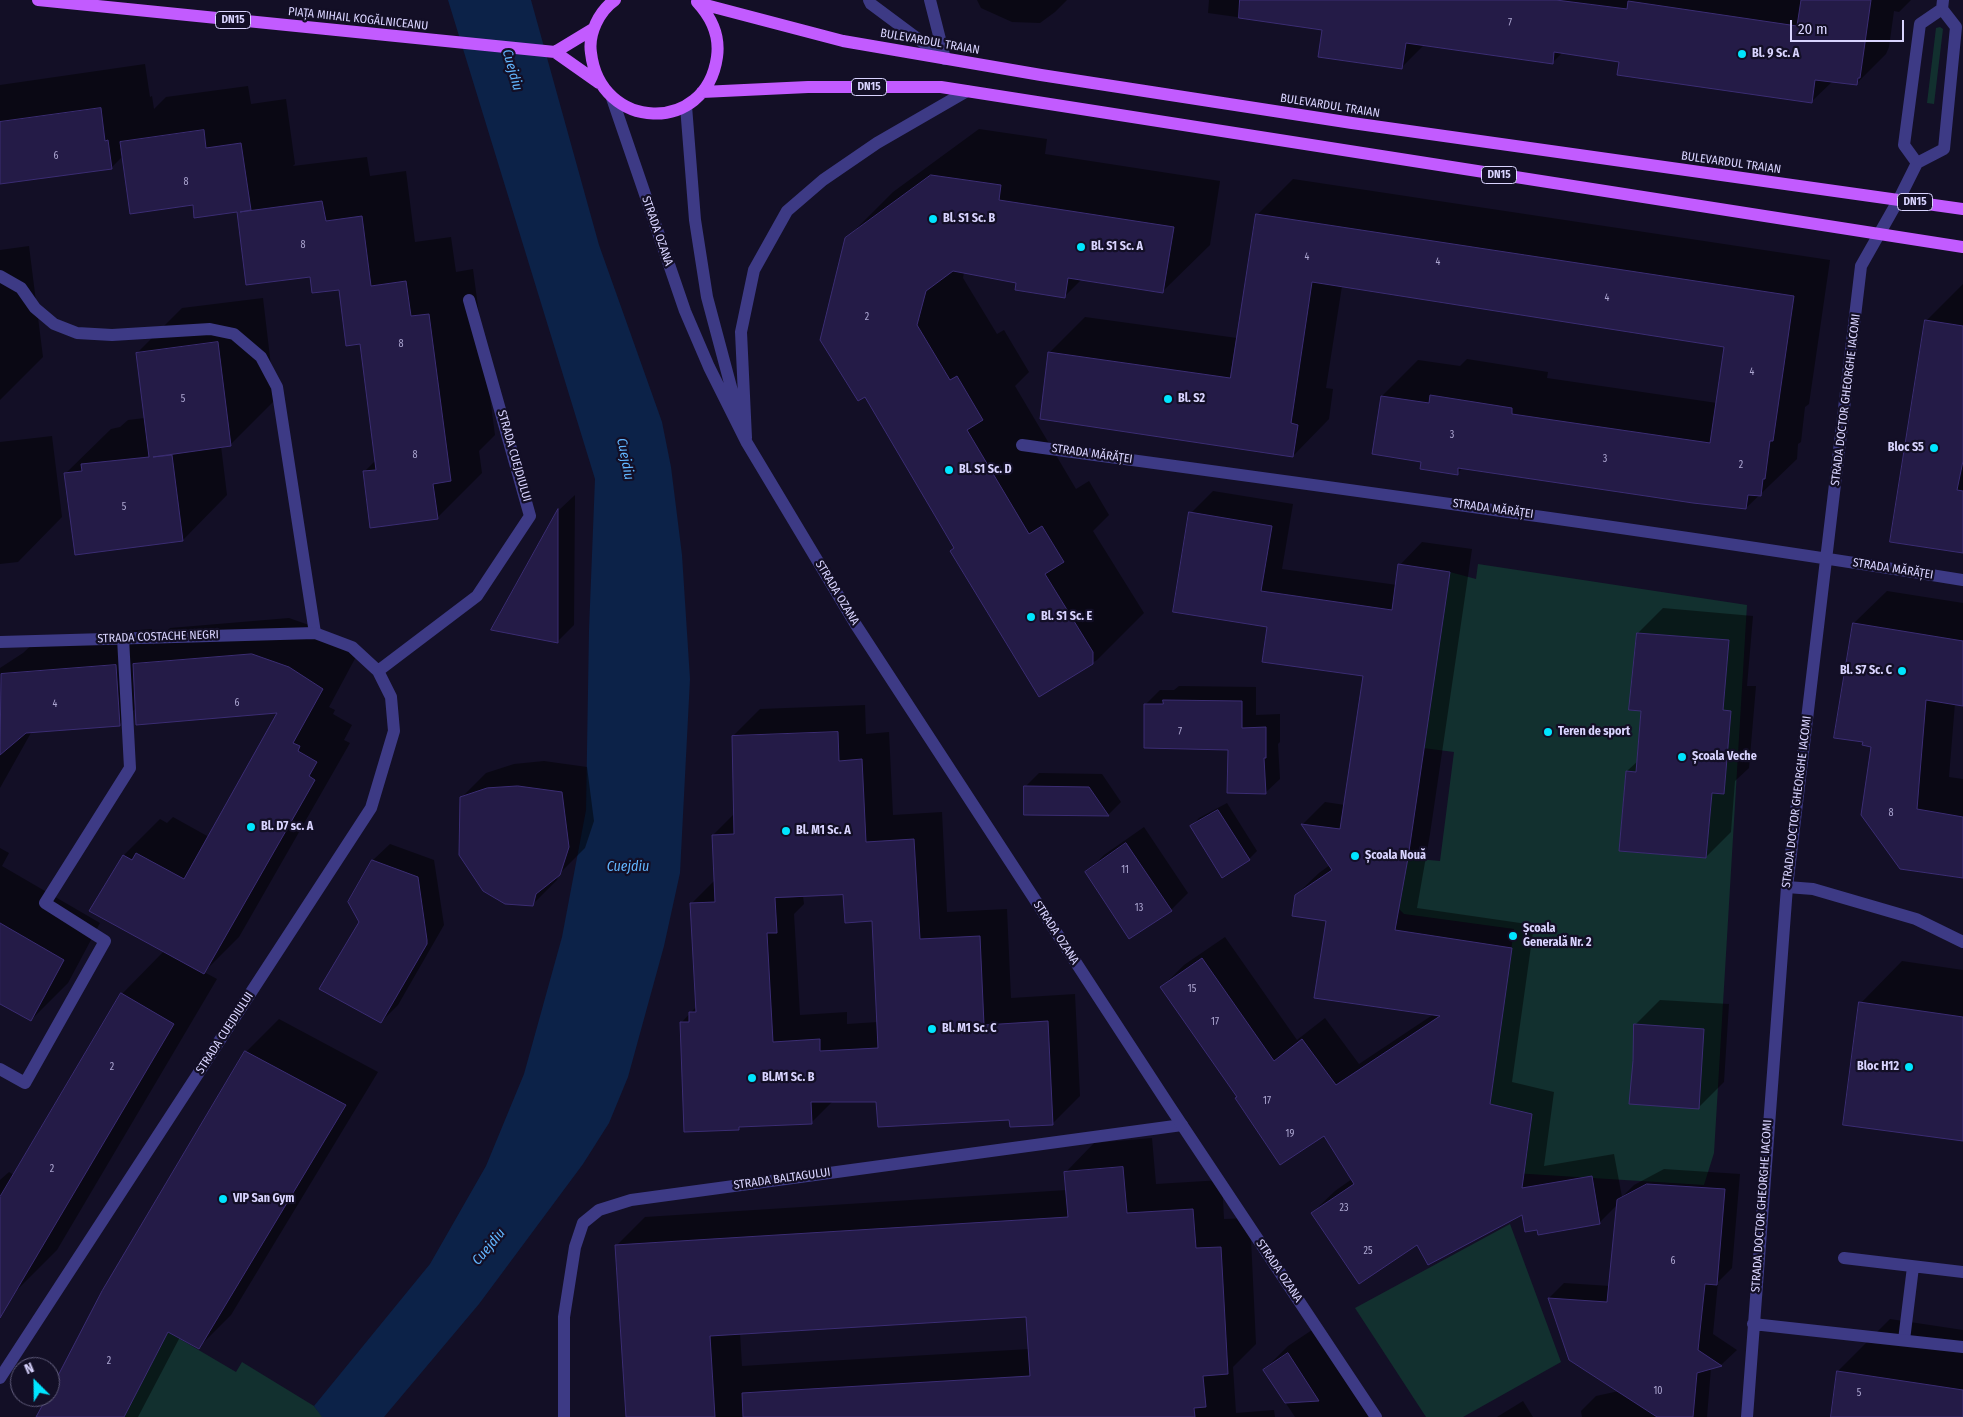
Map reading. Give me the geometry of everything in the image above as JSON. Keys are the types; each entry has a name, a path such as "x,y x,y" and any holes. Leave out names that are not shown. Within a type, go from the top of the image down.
{"main road":[{"name":"PIAȚA MIHAIL KOGĂLNICEANU","path":"38,0 429,41 555,52"},
{"path":"598,0 601,14"},
{"name":"DN15","path":"599,83 592,66 590,48 593,29 601,14 615,0"},
{"name":"DN15","path":"555,52 599,83 612,98 625,107 639,112 655,114 671,112 686,106 702,92 715,71 718,47 712,23 699,1"},
{"name":"BULEVARDUL TRAIAN","path":"699,1 843,41 945,59 1352,123 1963,209"},
{"path":"555,52 593,29"},
{"name":"DN15","path":"702,92 808,87 942,87 1963,247"}],"street":[{"path":"868,0 945,59"},
{"path":"930,0 945,59"},
{"path":"1942,4 1956,28 1944,149 1917,163 1904,145 1920,24 1942,4"},
{"path":"746,443 741,332 754,270 787,211 823,180 877,142 967,91"},
{"name":"STRADA OZANA","path":"612,98 685,311 709,367 746,443 856,625 1182,1125 1376,1417"},
{"name":"STRADA OZANA","path":"686,106 695,220 708,297 746,443"},
{"name":"STRADA DOCTOR GHEORGHE IACOMI","path":"1747,1417 1787,887 1862,266 1899,200 1917,163"},
{"path":"0,276 21,288 35,308 54,324 77,333 112,335 210,329 234,334 262,357 277,387 315,633"},
{"name":"STRADA CUEJDIULUI","path":"378,671 477,596 530,516 469,300"},
{"name":"STRADA MĂRĂȚEI","path":"1022,445 1467,506 1827,558 1963,580"},
{"name":"STRADA COSTACHE NEGRI","path":"0,642 315,633"},
{"name":"STRADA CUEJDIULUI","path":"0,1378 372,808 394,731 391,698 378,671 352,647 315,633"},
{"path":"0,1069 25,1083 105,941 45,903 130,768 123,638"},
{"path":"1787,887 1813,889 1916,919 1963,942"},
{"name":"STRADA BALTAGULUI","path":"564,1417 564,1317 575,1247 583,1223 600,1210 631,1200 1182,1125"},
{"path":"1844,1258 1963,1272"},
{"path":"1904,1340 1913,1267"},
{"path":"1753,1324 1963,1347"}],"green space":[{"path":"1940,27 1943,29 1934,104 1927,103 1936,28"},
{"path":"1478,564 1747,605 1714,1153 1704,1185 1513,1173 1527,1155 1531,1120 1490,1104 1514,929 1404,914 1399,909 1407,858 1440,861 1454,752 1423,748 1450,572 1476,579","holes":["1637,633 1729,640 1723,710 1731,711 1724,794 1712,793 1706,858 1619,851 1626,771 1636,772 1641,711 1629,710"]},
{"path":"1510,1224 1561,1362 1463,1417 1426,1417 1355,1308"},
{"path":"168,1332 236,1372 242,1362 314,1406 323,1417 124,1417"}],"water":[{"name":"Cuejdiu","path":"448,0 531,0 599,245 662,422 671,467 682,555 690,679 680,873 664,946 628,1077 609,1123 583,1164 479,1304 384,1417 322,1417 314,1406 430,1264 486,1166 524,1074 562,937 586,810 589,630 595,479"}],"building":[{"path":"1240,0 1556,0 1627,9 1628,1 1797,26 1801,0 1871,0 1860,78 1858,78 1857,85 1815,80 1812,103 1617,75 1619,62 1554,52 1553,64 1406,43 1402,69 1318,57 1322,30 1239,18"},
{"path":"101,108 105,141 108,140 112,169 0,184 0,122"},
{"path":"204,130 206,148 241,143 251,210 240,212 322,201 326,221 362,216 371,286 406,281 411,316 429,314 451,481 433,484 438,519 370,528 363,471 376,470 360,344 346,346 339,290 312,293 310,277 246,285 237,212 194,218 193,205 130,214 120,142"},
{"path":"931,175 1001,185 999,200 1174,227 1163,293 1068,278 1065,298 1015,290 1016,283 953,271 926,291 917,325 950,380 957,376 983,420 967,430 1029,534 1042,526 1064,562 1045,574 1093,652 1093,664 1039,697 950,551 954,548 865,397 858,401 820,340 845,238"},
{"path":"1256,214 1794,296 1773,441 1770,441 1761,496 1748,495 1746,509 1693,503 1458,468 1458,475 1420,469 1421,462 1372,454 1381,396 1429,403 1430,395 1512,408 1512,414 1710,443 1724,347 1312,282 1291,423 1298,425 1293,457 1040,419 1048,352 1230,378"},
{"name":"Bloc S5","path":"1925,320 1963,326 1963,461 1957,490 1963,491 1963,553 1890,542"},
{"path":"218,342 231,446 153,457 172,455 183,541 75,555 64,473 82,471 81,464 149,457 136,353"},
{"path":"558,509 558,643 491,630"},
{"path":"1189,512 1272,526 1261,591 1392,610 1398,564 1450,572 1408,858 1395,930 1512,948 1490,1104 1532,1114 1522,1188 1592,1176 1600,1224 1538,1235 1537,1230 1525,1232 1522,1215 1428,1265 1417,1245 1359,1284 1311,1213 1354,1184 1324,1136 1280,1165 1235,1098 1237,1097 1160,987 1202,958 1274,1061 1302,1039 1336,1085 1440,1016 1314,998 1326,921 1292,916 1295,895 1332,870 1301,824 1340,829 1363,676 1262,662 1267,627 1173,612"},
{"path":"1853,623 1963,641 1963,706 1926,700 1917,809 1963,817 1963,878 1900,869 1861,815 1871,747 1862,745 1863,742 1834,738"},
{"name":"Școala Veche","path":"1637,633 1729,640 1723,710 1731,711 1724,794 1712,793 1706,858 1619,851 1626,771 1636,772 1641,711 1629,710"},
{"path":"252,654 289,667 323,689 293,743 300,746 298,751 317,762 309,776 315,780 204,974 89,911 123,855 132,860 136,853 184,879 277,713 136,725 133,664"},
{"path":"116,665 120,726 26,733 0,755 1,674"},
{"path":"1163,700 1242,701 1242,728 1266,727 1266,758 1264,758 1266,794 1227,793 1228,750 1144,748 1144,704 1163,704"},
{"path":"838,732 839,761 862,759 866,842 914,839 920,939 980,936 984,1025 1048,1021 1053,1125 1010,1127 1009,1120 878,1127 876,1102 811,1102 812,1124 739,1127 739,1130 684,1132 680,1022 689,1022 689,1012 696,1012 690,903 715,902 712,835 734,834 732,736","holes":["843,895 845,923 872,921 878,1048 820,1051 820,1039 773,1042 767,933 777,933 775,898"]},
{"path":"518,786 562,792 569,847 560,875 536,894 533,906 505,904 483,891 459,855 460,797 487,788"},
{"path":"1024,786 1089,787 1109,816 1024,815"},
{"path":"1218,810 1250,860 1222,878 1190,826"},
{"path":"1126,843 1172,911 1129,939 1085,872"},
{"path":"372,860 418,877 427,940 427,944 381,1023 319,989 359,922 348,902"},
{"path":"0,923 64,960 31,1021 0,1004"},
{"path":"121,993 174,1024 0,1318 0,1197"},
{"name":"Bloc H12","path":"1859,1002 1963,1017 1963,1141 1843,1125"},
{"path":"1634,1024 1704,1029 1699,1109 1629,1104"},
{"name":"VIP San Gym","path":"245,1051 346,1105 199,1349 168,1332 124,1417 36,1417 42,1407 60,1407 60,1372 102,1291"},
{"path":"1123,1167 1127,1213 1193,1209 1196,1248 1221,1247 1228,1374 1203,1376 1206,1407 1194,1408 1195,1417 743,1417 742,1393 1030,1376 1026,1317 710,1336 715,1417 626,1417 615,1245 1068,1217 1064,1172"},
{"path":"1647,1184 1725,1189 1717,1285 1705,1284 1698,1350 1722,1366 1697,1373 1693,1417 1657,1417 1569,1360 1548,1298 1607,1302 1617,1200"},
{"path":"1288,1353 1319,1401 1285,1403 1263,1370"},
{"path":"1837,1371 1963,1390 1963,1417 1831,1417"}],"place":[{"name":"Bl. 9 Sc. A","path":"1742,54"},
{"name":"Bl. S1 Sc. B","path":"933,219"},
{"name":"Bl. S1 Sc. A","path":"1081,247"},
{"name":"Bl. S2","path":"1168,399"},
{"name":"Bloc S5","path":"1934,448"},
{"name":"Bl. S1 Sc. D","path":"949,470"},
{"name":"Bl. S1 Sc. E","path":"1031,617"},
{"name":"Bl. S7 Sc. C","path":"1902,671"},
{"name":"Teren de sport","path":"1548,732"},
{"name":"Școala Veche","path":"1682,757"},
{"name":"Bl. D7 sc. A","path":"251,827"},
{"name":"Bl. M1 Sc. A","path":"786,831"},
{"name":"Școala Nouă","path":"1355,856"},
{"name":"Școala Generală Nr. 2","path":"1513,936"},
{"name":"Bl. M1 Sc. C","path":"932,1029"},
{"name":"Bloc H12","path":"1909,1067"},
{"name":"Bl.M1 Sc. B","path":"752,1078"},
{"name":"VIP San Gym","path":"223,1199"}]}
